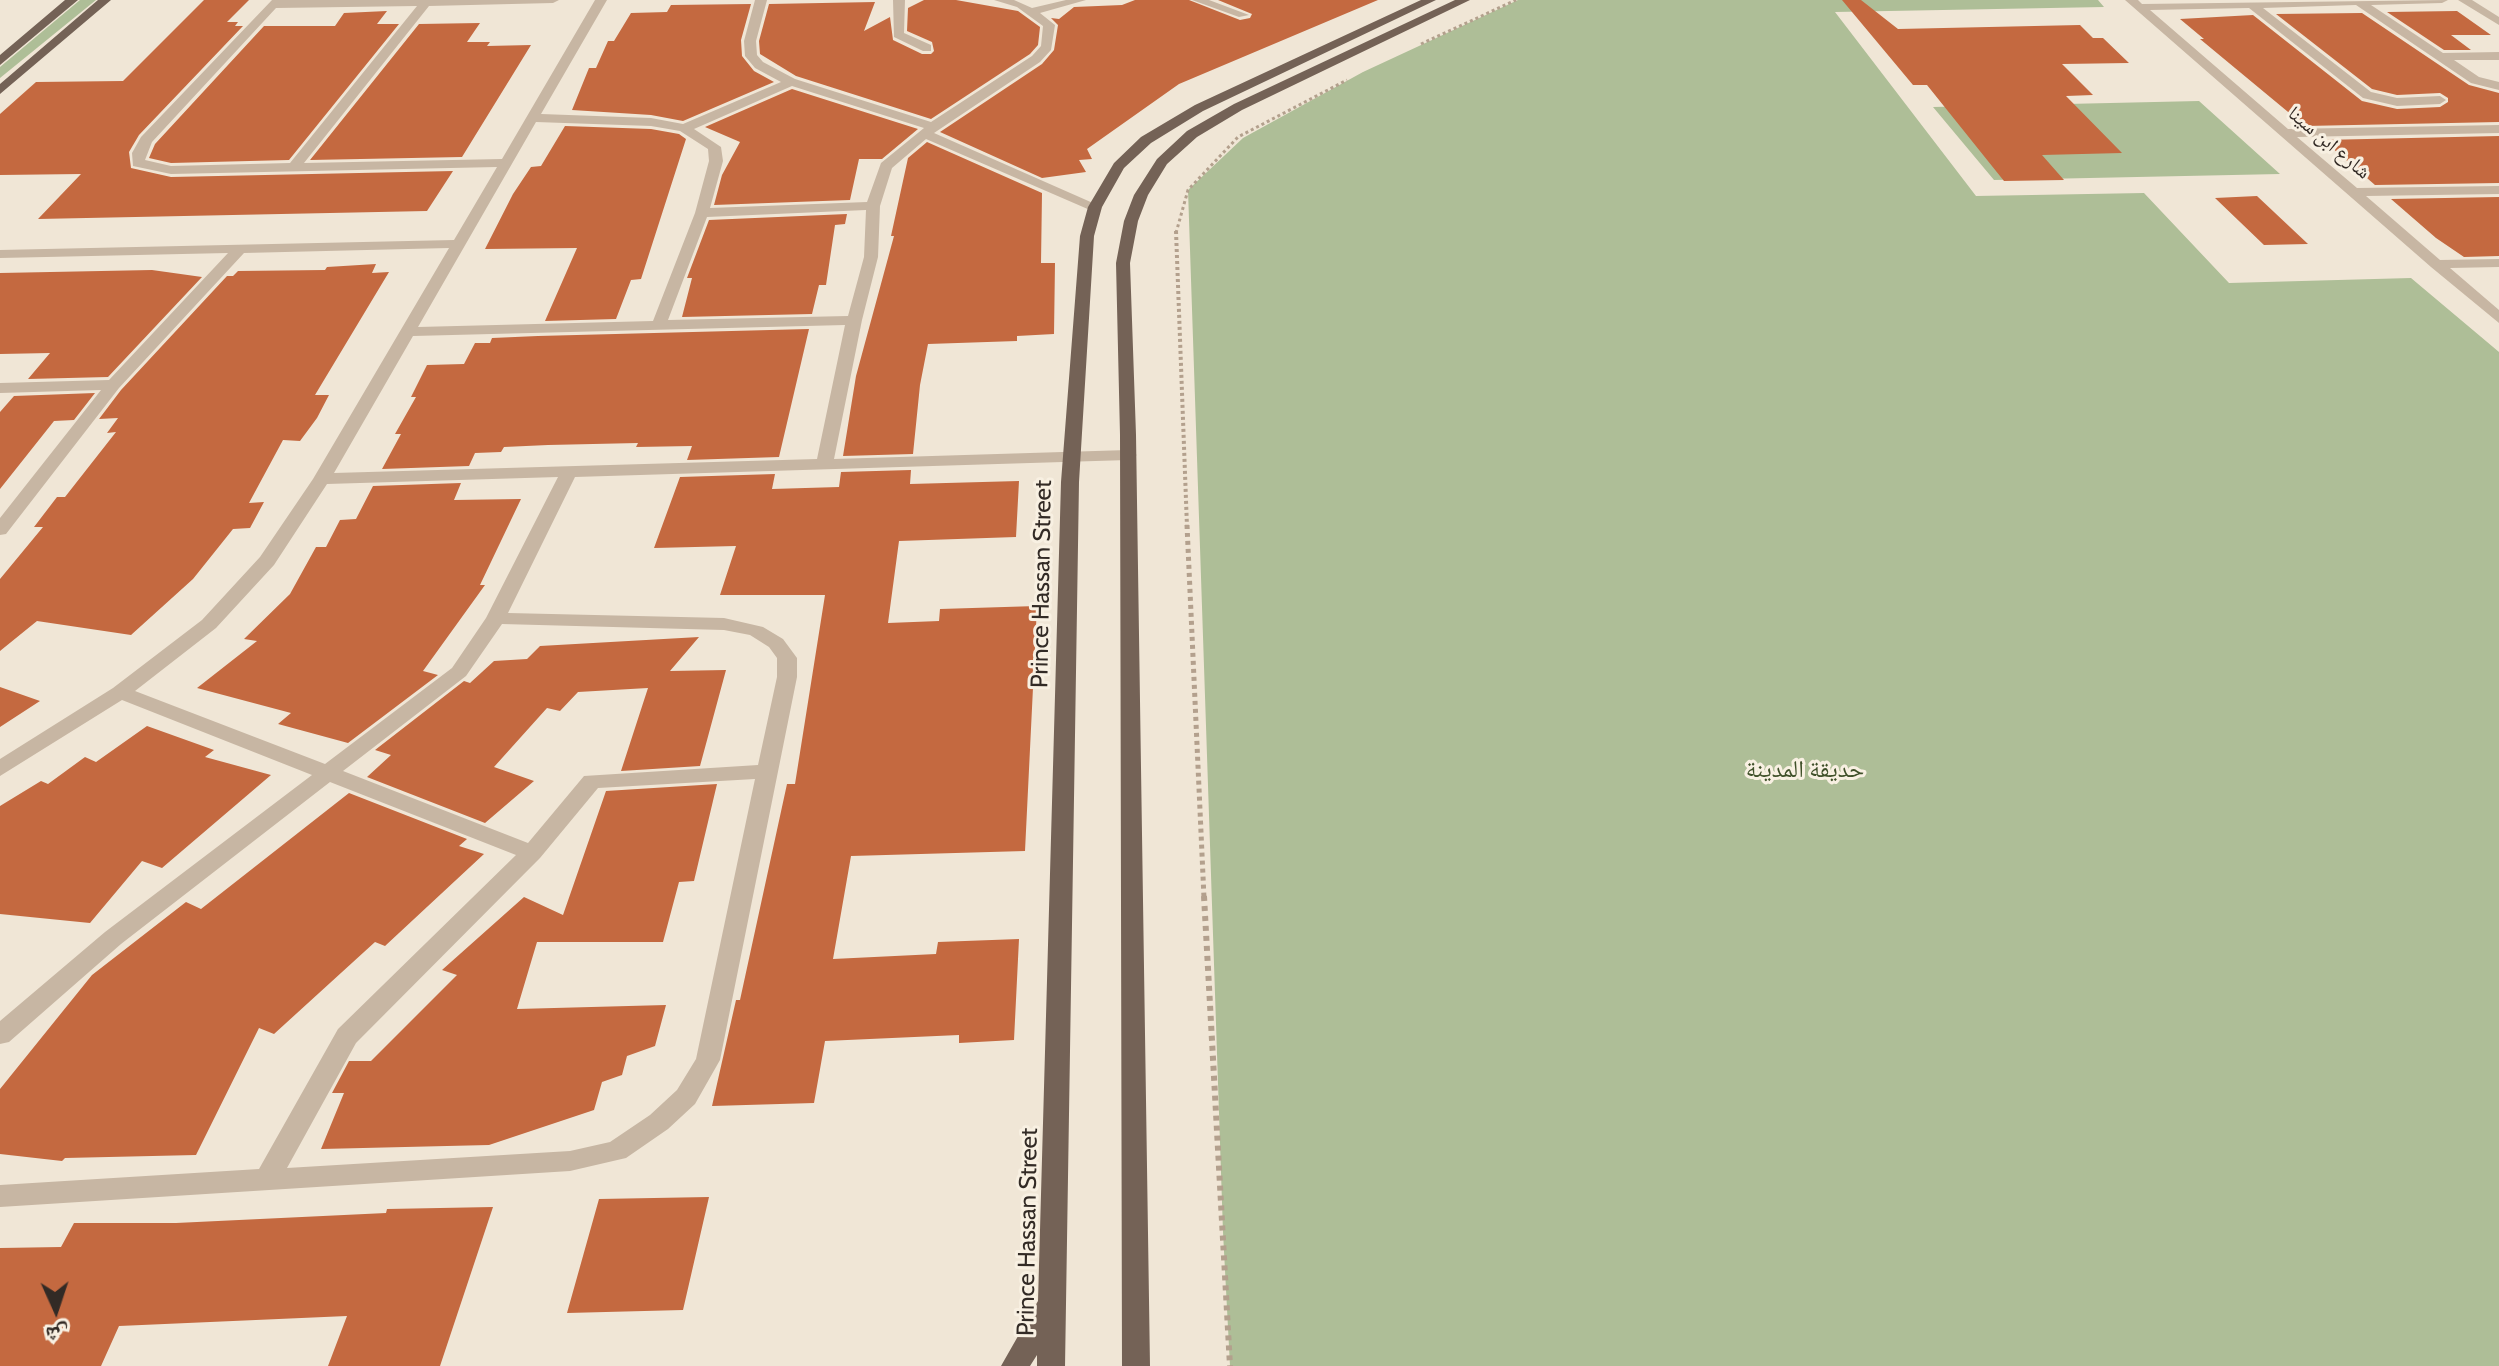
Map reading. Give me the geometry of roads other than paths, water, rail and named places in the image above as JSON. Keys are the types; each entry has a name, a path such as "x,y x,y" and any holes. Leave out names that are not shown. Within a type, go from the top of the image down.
{"main road":[{"path":"0,61 72,0"},
{"path":"1,88 105,0"},
{"name":"Prince Hassan Street","path":"1051,1366 1070,482 1087,236 1095,207 1119,166 1146,140 1199,108 1430,0"},
{"path":"1136,1366 1128,455 1123,263 1131,221 1141,195 1162,162 1192,134 1238,107 1464,0"},
{"path":"1015,1366 1053,1302"}],"street":[{"path":"505,163 171,170 138,163 146,140 276,2 553,0"},
{"path":"0,769 120,692 209,624 267,561 322,479 601,0"},
{"path":"761,0 750,41 751,56 759,65 791,82 930,131 1095,207"},
{"path":"899,0 898,35 927,48"},
{"path":"825,463 854,320 871,257 873,206 886,166 930,131 1036,59 1047,47 1049,25 1033,11 1000,0"},
{"path":"1033,11 1080,0"},
{"path":"1198,0 1243,15"},
{"path":"2136,4 2442,0"},
{"path":"2464,0 2499,22"},
{"path":"2357,1 2441,57 2493,85"},
{"path":"2248,2 2367,95 2397,102 2440,100"},
{"path":"294,167 425,3"},
{"name":"شارع ابن سينا","path":"2136,4 2499,318"},
{"path":"2441,57 2499,56"},
{"path":"684,128 791,82"},
{"path":"534,118 616,119 684,128 714,147 716,161 702,213 666,300 659,326"},
{"path":"2286,133 2499,129"},
{"path":"2357,192 2499,190"},
{"path":"702,213 873,206"},
{"path":"0,254 457,244"},
{"path":"0,530 113,385 240,249"},
{"path":"2436,264 2499,263"},
{"path":"407,332 854,320"},
{"path":"0,388 113,385"},
{"path":"322,479 1128,455"},
{"path":"0,1035 113,938 459,672 496,618 570,470"},
{"path":"0,1196 570,1161 617,1151 659,1122 686,1097 708,1060 787,677 787,658 776,643 756,631 724,624 496,618"},
{"path":"120,692 532,853"},
{"path":"268,1178 347,1036 532,853 592,781 767,771"}],"park label":[{"name":"حديقة المدينة","path":"1805,770"}]}
